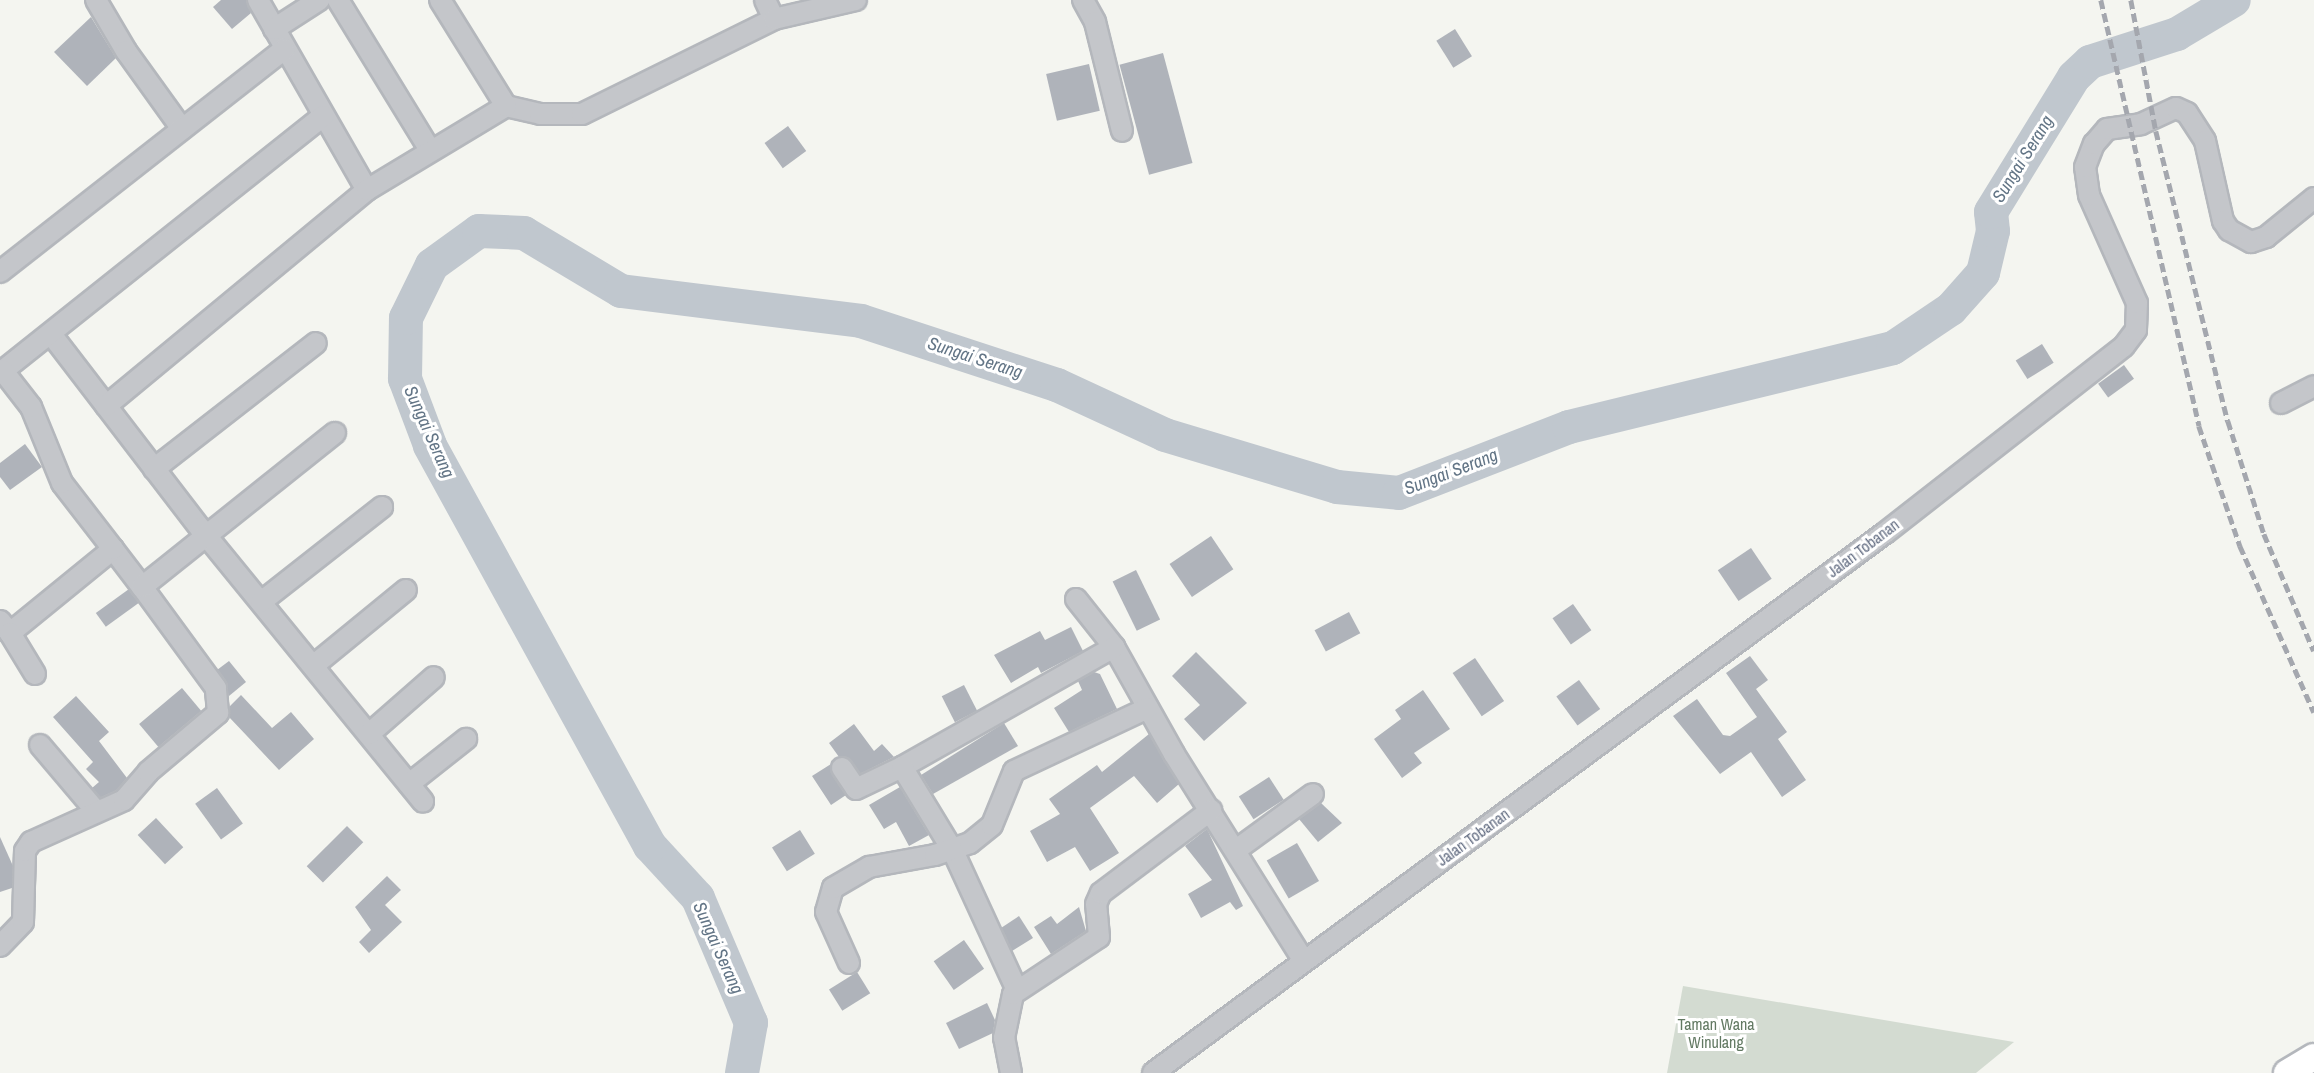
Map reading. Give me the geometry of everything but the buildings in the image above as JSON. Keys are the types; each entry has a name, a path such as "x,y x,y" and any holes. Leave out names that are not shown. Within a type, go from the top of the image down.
{"main road":[{"path":"2287,1073 2314,1057"}],"street":[{"path":"96,0 126,51 182,129"},
{"path":"258,0 284,49 367,190"},
{"path":"274,29 319,0"},
{"path":"338,0 430,150"},
{"path":"440,0 506,106"},
{"path":"765,0 774,19"},
{"path":"106,406 367,190 506,106 559,115 601,108 774,19 856,0"},
{"path":"1083,0 1095,22 1122,131"},
{"path":"0,272 284,49"},
{"name":"Jalan Tobanan","path":"1154,1073 1885,533 2124,346 2136,330 2137,303 2089,195 2085,167 2094,144 2107,129 2141,124 2176,108 2187,113 2205,141 2223,221 2229,230 2251,242 2266,237 2314,198"},
{"path":"0,946 23,922 25,851 47,832 124,800 148,772 218,713 216,688 63,483 31,407 2,372 323,116"},
{"path":"51,334 207,536 423,801"},
{"path":"154,469 316,343"},
{"path":"2281,403 2314,387"},
{"path":"142,588 335,434"},
{"path":"261,602 382,507"},
{"path":"34,674 5,627 113,549"},
{"path":"313,666 406,590"},
{"path":"1076,599 1114,647 1148,708 1304,961"},
{"path":"842,768 856,789 902,766 1114,647"},
{"path":"369,734 434,677"},
{"path":"849,963 826,912 833,888 869,867 953,851 992,825 1014,771 1148,708"},
{"path":"409,784 466,739"},
{"path":"40,745 96,811"},
{"path":"902,766 953,851 1017,990 1004,1038 1011,1073"},
{"path":"1236,849 1313,794"},
{"path":"1017,990 1099,937 1096,904 1101,893 1211,810"}],"green space":[{"name":"Taman Wana Winulang","path":"1683,986 2014,1042 1976,1073 1667,1073"}],"waterway":[{"name":"Sungai Serang","path":"742,1073 751,1023 698,898 650,846 430,445 405,379 406,318 432,265 479,231 524,233 621,291 861,321 1057,385 1165,435 1337,487 1399,493 1569,427 1893,348 1951,309 1983,273 1993,231 1991,212 2074,77 2090,62 2177,34 2234,0"}],"railway":[{"path":"2101,0 2199,426 2240,546 2314,712"},
{"path":"2131,0 2156,131 2228,421 2264,534 2314,651"}]}
